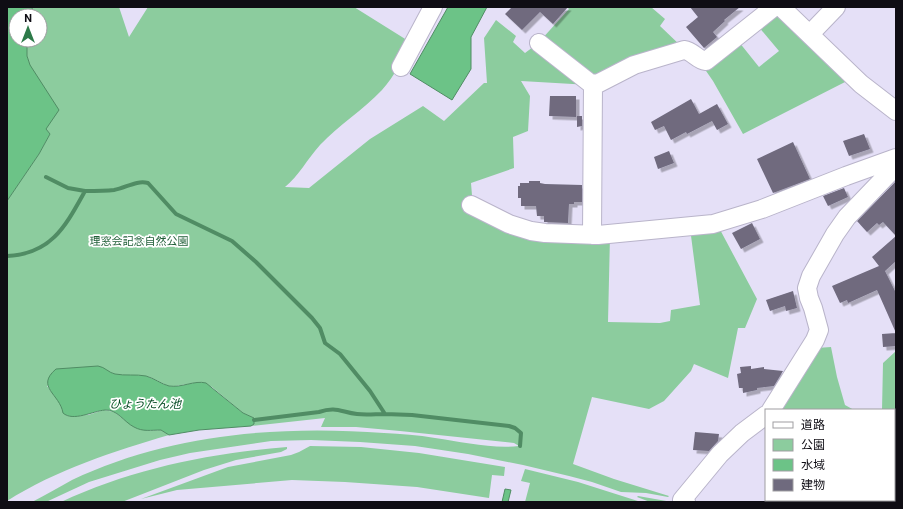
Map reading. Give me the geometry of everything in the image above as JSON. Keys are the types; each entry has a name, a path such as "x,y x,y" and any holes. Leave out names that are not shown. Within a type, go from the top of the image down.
{"street":[{"path":"401,67 433,7"},
{"path":"539,43 590,83 597,84 634,65 684,50 691,52 701,61 706,61 774,7"},
{"path":"781,7 861,84 896,111"},
{"path":"810,34 836,7"},
{"path":"592,235 593,84"},
{"path":"471,205 509,224 531,231 545,233 592,235 713,224 762,209 896,158"},
{"path":"772,409 815,340 819,330 813,308 808,298 807,288 811,276 835,234 847,217 896,166"},
{"path":"686,502 682,500 720,454 742,433 765,416"}],"green space":[{"name":"理窓会記念自然公園","path":"119,7 129,37 148,7 354,7 410,42 387,85 320,145 290,183 285,187 309,188 370,139 423,106 444,121 484,83 487,83 484,38 496,20 516,36 513,42 525,53 537,44 590,85 521,81 530,96 528,131 513,137 514,168 471,183 473,208 494,220 610,236 608,322 660,323 670,321 671,310 700,305 690,228 717,224 757,299 745,328 738,328 728,378 694,364 691,371 664,401 649,409 592,397 573,464 614,479 669,496 621,492 569,476 468,454 415,446 311,440 271,441 190,453 160,460 89,482 46,502 32,502 72,480 109,464 146,452 225,436 304,430 344,431 416,435 498,447 519,446 514,443 400,431 356,427 321,427 325,418 251,426 254,424 254,418 243,413 212,387 200,382 168,386 150,377 117,375 87,367 80,368 47,386 59,401 67,416 88,415 104,410 114,412 134,427 149,431 161,430 169,435 86,462 45,480 7,501 7,201 39,154 50,134 46,130 27,56 27,48 48,48 48,8 32,8"},
{"path":"567,7 651,7 665,19 660,26 682,47 600,80 540,41 569,9"},
{"path":"775,12 849,80 743,134 704,68","holes":["758,26 779,51 759,67 739,42"]},
{"path":"831,347 837,377 845,405 852,409 780,409 817,348"},
{"path":"896,351 895,500 895,409 882,409 883,363"},
{"path":"310,446 361,447 419,453 505,467 504,476 492,475 489,498 417,487 292,480 177,490 141,499 228,467 291,455"},
{"path":"287,447 287,449 281,452 236,460 204,470 122,502 61,502 115,480 171,464 229,453"},
{"path":"525,469 578,482 641,502 525,502 530,483 521,481"},
{"path":"637,497 672,502 650,502"},
{"path":"798,501 894,501 894,502"}],"water":[{"path":"7,7 32,7 8,8 8,48 27,48 27,56 30,65 59,110 46,129 50,134 39,154 7,201"},
{"path":"448,7 487,7 471,37 471,69 452,100 410,74"},
{"name":"ひょうたん池","path":"98,366 115,374 146,376 169,386 179,386 197,382 206,383 243,413 254,418 254,424 251,426 199,430 169,435 161,430 137,429 109,410 78,416 63,413 61,406 48,386 50,375 56,369"},
{"path":"505,489 511,490 508,502 502,502"}],"building":[{"path":"512,7 568,7 553,24 540,12 522,30 505,14"},
{"path":"690,7 740,7 724,20 725,21 713,32 717,37 704,48 686,27 698,17"},
{"path":"550,96 576,96 576,117 549,116"},
{"path":"691,99 699,114 717,104 728,124 717,130 712,121 687,134 686,132 671,140 664,126 655,130 651,122"},
{"path":"577,116 582,116 582,126 577,127"},
{"path":"864,134 870,149 849,156 843,141"},
{"path":"793,142 810,179 773,193 757,159"},
{"path":"669,151 674,163 658,169 654,157"},
{"path":"529,181 540,181 540,183 545,184 582,185 582,202 574,202 574,204 569,204 568,223 544,222 544,216 537,216 536,206 521,206 521,198 518,198 518,186 520,186 520,183 529,183"},
{"path":"896,181 896,236 883,222 879,225 877,223 867,232 857,221"},
{"path":"844,188 848,197 828,206 823,196"},
{"path":"752,223 760,239 741,249 732,233"},
{"path":"896,236 896,261 885,271 896,293 896,333 877,290 848,303 847,300 840,303 832,286 879,266 872,257"},
{"path":"793,291 797,308 786,311 785,306 770,311 766,300"},
{"path":"896,333 896,346 883,347 882,334"},
{"path":"751,366 751,369 764,367 764,369 783,371 774,386 757,388 757,390 743,393 743,388 739,388 737,374 741,373 740,367"},
{"path":"695,432 719,434 718,441 709,451 693,450"}],"waterway":[{"path":"46,177 68,188 85,191"},
{"path":"7,256 36,250 56,236 64,226 85,191 114,190 135,183 148,183 176,214 232,241 256,262 312,318 320,328 325,343 340,354 370,391 385,414 412,415 509,426 515,428 521,433 520,446"},
{"path":"254,420 325,410 338,410 360,414 385,414"}]}
